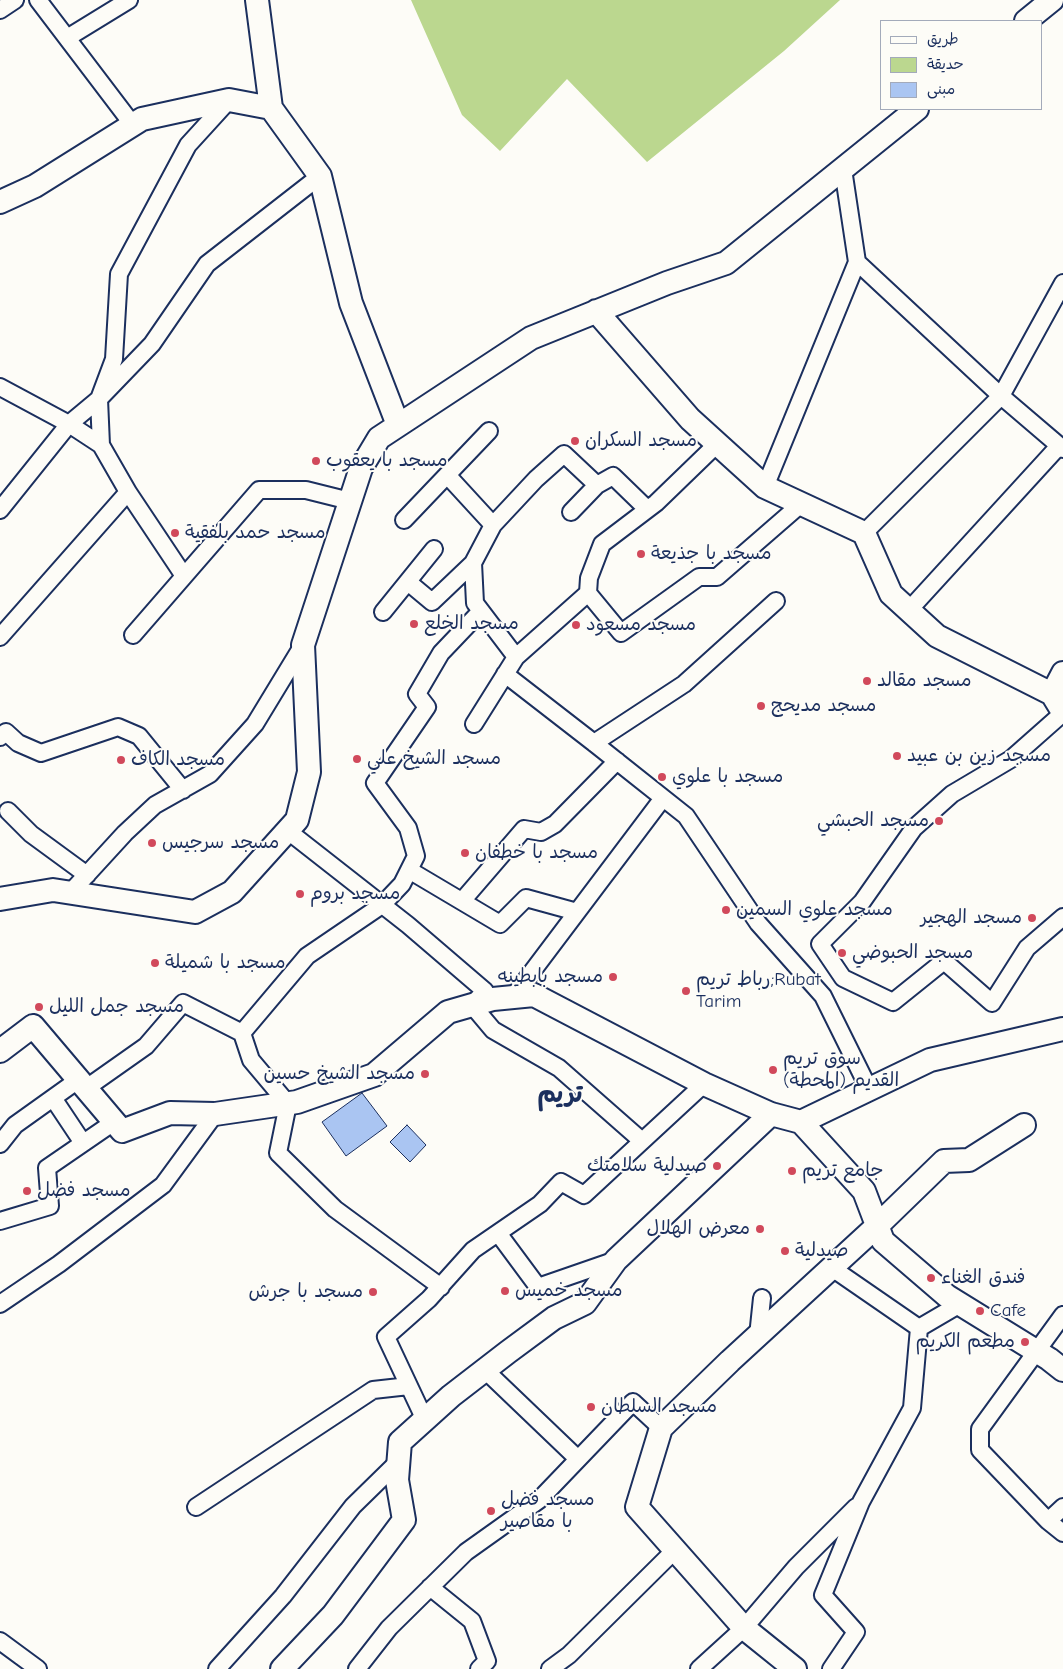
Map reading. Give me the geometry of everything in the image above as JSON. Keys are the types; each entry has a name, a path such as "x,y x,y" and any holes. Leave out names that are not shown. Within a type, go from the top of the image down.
{"street":[{"path":"0,10 15,0"},
{"path":"38,0 133,125"},
{"path":"67,38 129,0"},
{"path":"257,0 271,108 320,176 351,302 398,425"},
{"path":"1027,20 1052,0"},
{"path":"0,202 35,186 142,119 229,100 271,108"},
{"path":"101,445 99,399 114,359 119,274 188,145 229,100"},
{"path":"70,893 125,833 154,805 210,774 255,724 303,645 362,468 379,438 531,338 667,283 726,263 916,110"},
{"path":"765,487 857,262 843,168"},
{"path":"0,510 69,424 99,399 152,344 208,264 320,176"},
{"path":"857,262 1001,396 1061,447 909,610"},
{"path":"864,533 1001,396 1063,282"},
{"path":"596,311 690,419 765,487 864,533 891,594 937,636 1060,706"},
{"path":"3,394 69,424 101,445 128,492 184,576"},
{"path":"404,520 448,476 489,430"},
{"path":"717,444 647,509 602,544 589,578 588,594 621,632 699,576 717,577 801,504"},
{"path":"408,582 432,602 473,563 493,525 536,479 564,454 597,485"},
{"path":"448,476 493,525"},
{"path":"571,512 597,485 613,476 647,509"},
{"path":"133,636 259,490 306,490 350,501"},
{"path":"0,637 128,492"},
{"path":"383,612 434,550"},
{"path":"473,563 475,603 516,658"},
{"path":"474,724 516,658 588,594"},
{"path":"594,743 684,684 776,601"},
{"path":"242,1032 307,956 382,905 402,884 416,856 408,828 375,783 427,707 417,694 441,653 481,611"},
{"path":"0,899 53,890 195,912 232,892 297,820 309,772 303,645"},
{"path":"1063,673 1060,706 1011,759 952,794 914,828 862,902 820,944 843,978 893,1002 944,961 992,1003 1027,948 1063,917"},
{"path":"505,674 686,816 758,923 823,996 869,1089"},
{"path":"0,737 6,732 18,743 42,753 118,727 139,736 183,790"},
{"path":"462,901 524,829 540,832 555,824 617,761"},
{"path":"513,997 663,798"},
{"path":"8,811 31,834 87,875"},
{"path":"288,831 408,925 485,991 472,1004"},
{"path":"409,870 500,924 526,898 576,912"},
{"path":"0,1051 33,1026 122,1131 170,1113 215,1114 297,1102 374,1075 448,1012 493,999 534,995 704,1084 771,1114 802,1122 864,1191 883,1241 947,1296 1038,1352 1063,1370"},
{"path":"0,1144 15,1125 53,1098 82,1084 146,1046 183,1003 242,1032 251,1060 288,1104"},
{"path":"472,1004 493,1030 559,1068 642,1141"},
{"path":"802,1122 930,1060 1063,1029"},
{"path":"425,1420 386,1337 441,1287 473,1250 540,1204 561,1182 584,1195 704,1084"},
{"path":"53,1098 83,1143"},
{"path":"288,1104 278,1153 335,1209 441,1287"},
{"path":"0,1304 59,1264 163,1185 215,1114"},
{"path":"282,1669 333,1615 404,1520 397,1480 400,1442 485,1370 554,1318 585,1302 616,1260 771,1114"},
{"path":"0,1220 50,1206 47,1168 114,1122"},
{"path":"795,1669 744,1628 637,1507 661,1428 944,1161 969,1160 1024,1125"},
{"path":"498,1232 538,1287 616,1260"},
{"path":"832,1268 919,1328"},
{"path":"758,1336 762,1298"},
{"path":"919,1328 960,1304"},
{"path":"1063,1315 1038,1352 980,1429 980,1450 1048,1521 1063,1533"},
{"path":"831,1669 856,1632 823,1595 861,1502 912,1408 919,1328"},
{"path":"485,1370 578,1459"},
{"path":"196,1507 373,1390 409,1386"},
{"path":"357,1669 389,1628 466,1552 539,1500 633,1402 661,1428"},
{"path":"217,1669 283,1596 353,1506 398,1461"},
{"path":"700,1669 744,1628 796,1567 861,1502"},
{"path":"1048,1521 1063,1507"},
{"path":"550,1669 570,1655 675,1550"},
{"path":"430,1588 472,1621 489,1666"},
{"path":"0,1641 38,1669"}],"green space":[{"path":"411,0 840,0 784,51 647,162 567,79 500,151 462,115"}],"building":[{"path":"362,1093 387,1126 346,1156 322,1122"},
{"path":"407,1125 426,1145 410,1162 390,1142"}],"place":[{"name":"مسجد السكران","path":"575,441"},
{"name":"مسجد با يعقوب","path":"316,461"},
{"name":"مسجد حمد بلفقية","path":"175,533"},
{"name":"مسجد با جذيعة","path":"641,554"},
{"name":"مسجد الخلع","path":"414,624"},
{"name":"مسجد مسعود","path":"576,625"},
{"name":"مسجد مقالد","path":"867,681"},
{"name":"مسجد مديحج","path":"761,706"},
{"name":"مسجد زين بن عبيد","path":"897,756"},
{"name":"مسجد الشيخ علي","path":"357,759"},
{"name":"مسجد الكاف","path":"121,760"},
{"name":"مسجد با علوي","path":"662,777"},
{"name":"مسجد الحبشي","path":"939,821"},
{"name":"مسجد سرجيس","path":"152,843"},
{"name":"مسجد با خطفان","path":"465,853"},
{"name":"مسجد بروم","path":"300,894"},
{"name":"مسجد علوي السمين","path":"726,910"},
{"name":"مسجد الهجير","path":"1032,918"},
{"name":"مسجد الحبوضي","path":"842,953"},
{"name":"مسجد با شميلة","path":"155,963"},
{"name":"مسجد بابطينه","path":"613,977"},
{"name":"رباط تريم;Rubat Tarim","path":"686,991"},
{"name":"مسجد جمل الليل","path":"39,1007"},
{"name":"سوق تريم القديم (المحطة)","path":"773,1070"},
{"name":"مسجد الشيخ حسين","path":"425,1074"},
{"name":"صيدلية سلامتك","path":"717,1166"},
{"name":"جامع تريم","path":"792,1171"},
{"name":"مسجد فضل","path":"27,1191"},
{"name":"معرض الهلال","path":"760,1229"},
{"name":"صيدلية","path":"785,1251"},
{"name":"فندق الغناء","path":"931,1278"},
{"name":"مسجد خميس","path":"505,1291"},
{"name":"مسجد با جرش","path":"373,1292"},
{"name":"Cafe","path":"980,1311"},
{"name":"مطعم الكريم","path":"1025,1342"},
{"name":"مسجد السلطان","path":"591,1407"},
{"name":"مسجد فضل با مقاصير","path":"491,1511"}],"district":[{"name":"تريم","path":"560,1095"}]}
